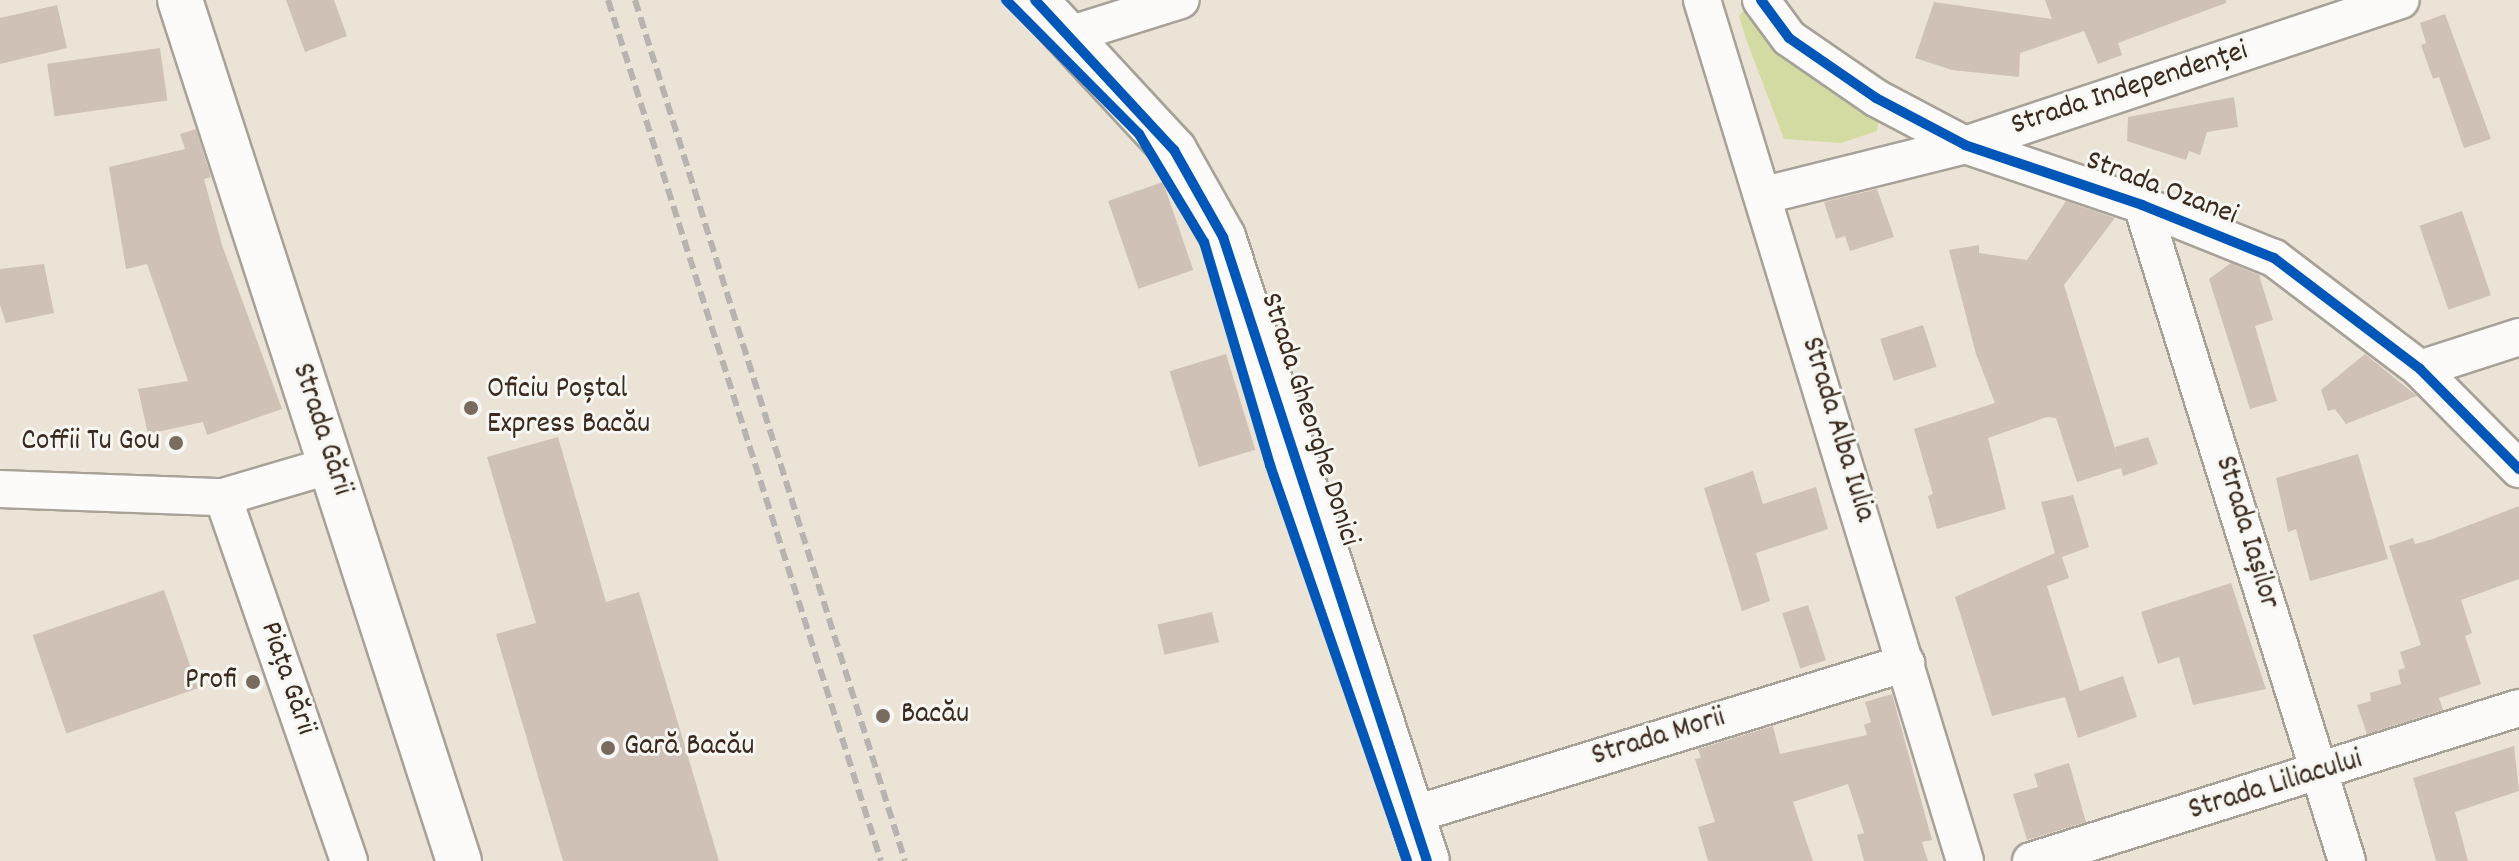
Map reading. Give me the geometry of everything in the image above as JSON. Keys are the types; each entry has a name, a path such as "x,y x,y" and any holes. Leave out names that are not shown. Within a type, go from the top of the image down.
{"street":[{"name":"Strada Gării","path":"180,0 459,861"},
{"name":"Strada Gheorghe Donici","path":"1035,0 1174,150 1223,237 1427,861"},
{"path":"1069,35 1181,0"},
{"name":"Strada Alba Iulia","path":"1702,0 1765,195 1965,861"},
{"name":"Strada Ozanei","path":"1761,0 1789,38 1876,98 1965,145 2142,205 2274,258 2420,369 2519,469"},
{"name":"Strada Independenței","path":"1765,195 1965,145 2400,0"},
{"name":"Strada Iașilor","path":"2142,205 2347,861"},
{"path":"2420,369 2519,337"},
{"path":"0,489 223,497 332,465"},
{"name":"Piața Gării","path":"223,497 349,861"},
{"name":"Strada Morii","path":"1412,815 1906,663"},
{"name":"Strada Liliacului","path":"2031,861 2320,775 2519,708"}],"green space":[{"path":"1743,11 1879,119 1877,131 1841,143 1784,139 1746,39 1739,16"}],"building":[{"path":"286,0 334,0 347,36 305,52"},
{"path":"2045,0 2226,0 2226,3 2118,43 2122,55 2098,64 2084,31 2020,53 2019,77 1952,70 1915,58 1934,2 2052,19"},
{"path":"57,5 67,48 0,64 0,18"},
{"path":"2445,14 2491,139 2464,148 2439,77 2433,79 2421,45 2426,43 2420,23"},
{"path":"160,48 167,100 54,116 47,64"},
{"path":"2234,97 2238,127 2207,132 2200,155 2189,151 2186,160 2127,141 2128,117"},
{"path":"196,129 211,177 204,179 222,245 282,409 207,435 203,422 148,434 138,389 188,381 147,264 126,269 109,167 185,149 180,134"},
{"path":"1163,182 1193,270 1138,289 1108,201"},
{"path":"1877,189 1894,237 1850,251 1845,236 1836,239 1824,202"},
{"path":"2066,201 2115,218 2064,285 2117,455 2115,447 2148,437 2158,464 2123,476 2121,468 2077,482 2056,418 2047,417 1988,438 2006,509 1937,529 1928,496 1933,494 1914,429 1995,403 1976,354 1949,250 1979,245 1979,253 2027,260"},
{"path":"2462,211 2491,295 2448,310 2419,226"},
{"path":"2231,263 2259,275 2273,320 2255,326 2277,401 2250,409 2209,279"},
{"path":"44,264 54,313 6,323 0,305 0,269"},
{"path":"1923,325 1937,367 1894,381 1880,339"},
{"path":"1226,354 1255,450 1199,467 1170,371"},
{"path":"2365,354 2417,396 2346,424 2335,409 2328,411 2321,390"},
{"name":"Gară Bacău","path":"558,437 606,602 639,592 719,861 563,861 496,634 536,623 487,457"},
{"path":"2358,454 2388,559 2310,581 2296,529 2288,532 2276,478"},
{"path":"1753,471 1763,504 1816,487 1828,529 1756,553 1770,601 1742,611 1704,488"},
{"path":"2073,495 2089,547 2062,557 2069,578 2047,586 2080,691 2123,676 2137,717 2078,738 2065,697 1992,716 1955,597 2055,553 2041,502"},
{"path":"2519,506 2519,579 2461,600 2472,633 2465,636 2481,684 2439,698 2443,710 2367,734 2357,705 2371,701 2370,693 2401,684 2398,670 2405,668 2400,652 2421,645 2389,546 2413,538 2415,544 2433,539"},
{"path":"2231,583 2266,689 2193,705 2179,657 2158,664 2141,612"},
{"path":"164,590 198,688 66,734 33,635"},
{"path":"1808,605 1826,660 1800,669 1782,613"},
{"path":"1212,612 1219,642 1164,655 1157,625"},
{"path":"1892,694 1932,840 1922,842 1928,861 1864,861 1857,835 1864,833 1848,784 1793,802 1813,861 1708,861 1698,827 1715,822 1695,759 1701,758 1698,749 1773,726 1780,754 1867,735 1864,725 1871,722 1865,702"},
{"path":"2514,746 2519,791 2455,812 2468,861 2436,861 2413,778"},
{"path":"2069,763 2086,822 2027,840 2013,794 2038,787 2034,774"}],"railway":[{"path":"608,0 881,861"},
{"path":"635,0 905,861"}],"cycle path":[{"path":"1006,0 1139,134 1204,242 1270,465 1407,861"},
{"path":"1035,0 1174,150 1223,237 1427,861"},
{"path":"1761,0 1789,38 1876,98 1965,145 2142,205 2274,258 2420,369 2519,469"}],"place":[{"name":"Oficiu Poștal Express Bacău","path":"471,408"},
{"name":"Coffii Tu Gou","path":"176,443"},
{"name":"Profi","path":"253,682"},
{"name":"Bacău","path":"883,716"},
{"name":"Gară Bacău","path":"608,748"}]}
